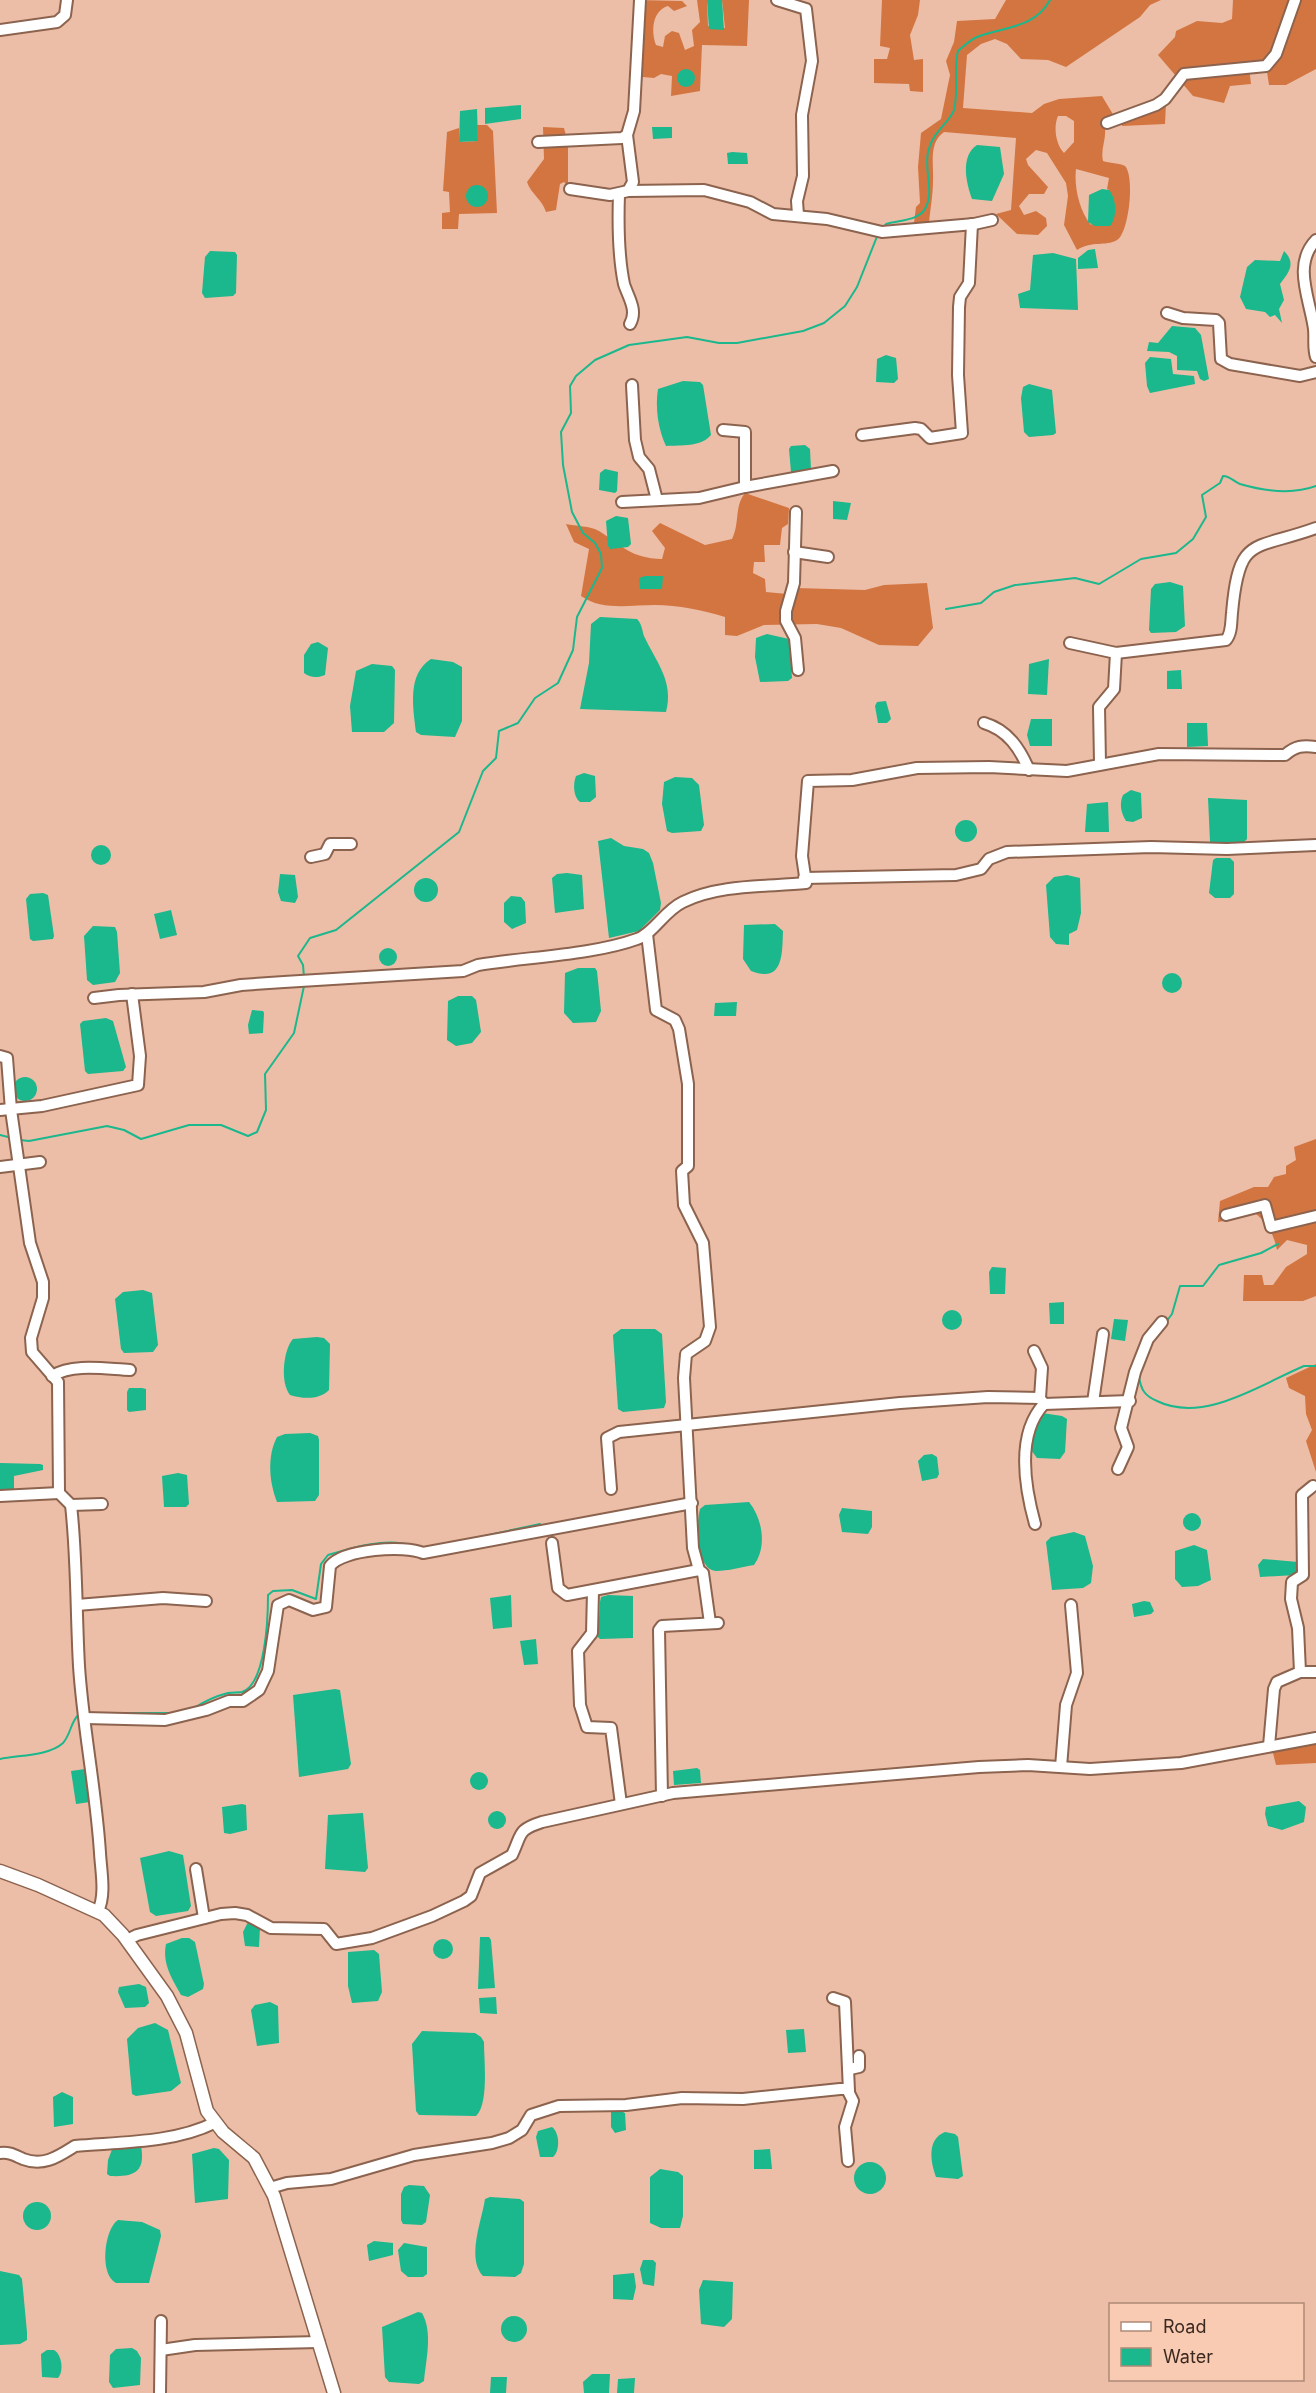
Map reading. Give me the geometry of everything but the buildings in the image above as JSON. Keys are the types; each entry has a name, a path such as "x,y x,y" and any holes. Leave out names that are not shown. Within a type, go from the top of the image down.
{"main road":[{"path":"0,1871 98,1911 112,1922 127,1940 179,2018 186,2033 202,2100 214,2123 254,2158 283,2218 334,2393"}],"street":[{"path":"0,30 57,22 65,15 67,0"},
{"path":"630,324 634,311 622,273 618,223 624,193 633,182 627,135 634,111 640,0"},
{"path":"777,0 806,9 812,61 802,115 803,176 797,201 798,215"},
{"path":"1107,123 1156,105 1165,99 1184,74 1266,66 1276,54 1295,0"},
{"path":"538,142 622,138 627,135"},
{"path":"570,189 624,193 704,190 750,202 773,213 798,215 882,232 972,224 992,220"},
{"path":"862,435 915,429 921,429 930,438 962,434 958,375 958,307 960,297 969,283 972,224"},
{"path":"1316,240 1304,257 1303,276 1314,330 1316,357"},
{"path":"1167,313 1184,318 1216,320 1219,323 1221,359 1230,364 1300,376 1316,372"},
{"path":"632,385 635,440 639,457 649,469 657,500"},
{"path":"723,430 745,432 745,487"},
{"path":"622,502 699,498 833,471"},
{"path":"796,512 794,582 786,611 786,621 795,638 798,670"},
{"path":"1070,643 1116,653 1226,640 1230,631 1235,576 1242,560 1250,551 1269,540 1316,528"},
{"path":"794,552 828,557"},
{"path":"1100,763 1100,707 1114,689 1116,653"},
{"path":"984,723 1007,736 1021,752 1029,770"},
{"path":"94,998 132,994 204,992 241,985 463,971 478,965 615,945 647,934 664,914 701,894 806,883 802,856 803,815 808,781 852,780 917,768 989,767 1067,771 1100,763 1123,762 1159,754 1285,755 1293,748 1304,745 1316,747"},
{"path":"310,856 325,854 330,844 351,844"},
{"path":"804,878 956,875 981,869 989,859 1008,852 1151,847 1227,849 1316,845"},
{"path":"647,934 656,1010 675,1020 680,1029 688,1084 688,1166 682,1171 684,1204 704,1243 708,1293 708,1334 705,1341 690,1350 685,1362 693,1548 699,1570 704,1573 714,1623 662,1626 659,1630 662,1796"},
{"path":"6,1110 59,1103 82,1095 132,1088 138,1084 141,1076 140,1056 132,994"},
{"path":"0,1056 7,1058 6,1110 20,1164 30,1243 43,1282 43,1298 31,1338 32,1352 58,1382 59,1493 71,1505 85,1718 99,1843 102,1900 98,1911"},
{"path":"0,1167 40,1162"},
{"path":"1226,1215 1265,1205 1271,1227 1316,1216"},
{"path":"1118,1469 1128,1447 1121,1428 1130,1401 1139,1358 1148,1340 1162,1322"},
{"path":"1093,1402 1103,1334"},
{"path":"1034,1351 1042,1368 1042,1401 1033,1416 1028,1438 1026,1490 1035,1524"},
{"path":"52,1376 62,1370 72,1369 130,1370"},
{"path":"611,1489 607,1437 619,1432 900,1403 988,1397 1042,1401 1130,1401"},
{"path":"1300,1672 1298,1628 1291,1599 1292,1582 1303,1575 1302,1495 1313,1486"},
{"path":"0,1496 59,1493"},
{"path":"85,1718 165,1720 206,1710 229,1701 243,1701 260,1690 268,1671 278,1605 289,1600 313,1610 326,1607 330,1566 339,1559 397,1548 423,1553 692,1503"},
{"path":"71,1505 102,1504"},
{"path":"552,1543 561,1592 571,1595 699,1570"},
{"path":"593,1591 592,1634 578,1651 580,1705 587,1727 611,1728 621,1804"},
{"path":"77,1605 163,1598 206,1600"},
{"path":"1061,1767 1066,1705 1077,1673 1071,1605"},
{"path":"1269,1746 1274,1689 1277,1682 1300,1672 1316,1672"},
{"path":"127,1940 137,1935 204,1918 235,1913 247,1915 271,1928 324,1929 336,1944 372,1938 464,1901 471,1896 480,1873 513,1855 518,1837 524,1829 662,1796 802,1780 980,1767 1028,1765 1090,1769 1181,1763 1316,1738"},
{"path":"196,1869 204,1918"},
{"path":"833,1998 845,2002 850,2069 849,2091 853,2101 845,2127 848,2161"},
{"path":"850,2069 859,2067 859,2056"},
{"path":"270,2188 287,2183 331,2179 414,2155 465,2149 509,2138 522,2130 531,2115 559,2106 626,2105 682,2098 727,2100 840,2089 849,2091"},
{"path":"0,2153 11,2153 32,2161 52,2160 63,2156 75,2146 173,2135 214,2123"},
{"path":"160,2393 161,2321"},
{"path":"161,2350 195,2345 319,2342"}],"shaded area":[{"path":"636,0 682,1 687,6 674,11 668,6 663,9 656,17 653,28 656,45 663,47 665,36 672,31 679,33 685,50 694,46 692,30 700,22 697,0 707,0 708,26 725,28 722,0 749,0 747,46 702,45 700,91 671,96 672,76 661,74 654,78 632,76"},
{"path":"882,0 920,0 918,15 910,35 914,60 923,59 923,92 910,91 909,84 874,83 874,59 887,59 890,48 880,46"},
{"path":"1006,0 1161,0 1150,5 1140,17 1066,67 1048,60 1021,59 1007,44 995,39 981,44 967,55 963,108 1032,113 1044,104 1059,99 1102,96 1114,116 1104,124 1103,161 1125,166 1130,181 1125,227 1117,240 1088,245 1077,250 1064,225 1068,196 1066,183 1047,153 1036,150 1026,159 1028,165 1048,187 1044,194 1029,194 1019,206 1024,215 1036,211 1046,218 1047,226 1038,235 1017,234 996,214 1011,210 1016,138 944,132 934,148 929,224 914,223 916,207 920,203 918,167 921,133 941,119 950,75 946,61 954,42 957,21 995,19","holes":["1058,116 1066,116 1074,121 1074,142 1064,153 1056,136","1076,169 1109,178 1107,189 1109,190 1091,225 1078,198"]},
{"path":"1233,0 1316,0 1316,69 1286,85 1269,85 1267,72 1262,64 1249,67 1251,84 1230,86 1224,103 1193,96 1158,55 1175,37 1176,31 1197,21 1222,23 1232,19"},
{"path":"1166,103 1165,124 1122,126 1122,120"},
{"path":"477,125 487,125 493,131 497,213 459,214 458,229 442,229 442,213 450,212 449,192 443,191 447,132 459,128 459,142 478,141"},
{"path":"543,127 564,128 568,143 568,186 564,182 560,184 556,210 546,212 527,182 544,159"},
{"path":"745,493 789,508 788,524 782,528 780,545 764,545 765,562 754,562 753,573 765,579 766,592 787,594 796,588 865,590 884,585 927,583 933,628 918,646 879,645 841,628 817,624 764,625 737,636 725,635 725,617 717,614 673,606 598,604 581,596 589,549 574,542 566,524 595,529 634,554 662,559 665,548 652,531 660,523 705,545 732,539 739,504"},
{"path":"1316,1139 1316,1296 1303,1301 1243,1301 1244,1275 1262,1275 1264,1285 1273,1285 1286,1267 1307,1254 1307,1245 1287,1240 1277,1250 1266,1224 1243,1205 1229,1220 1218,1222 1220,1201 1254,1187 1268,1187 1274,1177 1286,1174 1286,1166 1296,1160 1294,1147"},
{"path":"1316,1364 1316,1472 1306,1441 1312,1430 1306,1414 1305,1396 1289,1388 1286,1378"},
{"path":"1316,1741 1316,1763 1276,1765 1272,1749"}],"water":[{"path":"707,0 722,0 724,30 709,29"},
{"path":"686,69 692,72 695,78 692,84 686,87 680,84 677,78 680,72"},
{"path":"521,105 521,119 485,124 485,108"},
{"path":"477,109 478,141 459,142 460,111"},
{"path":"652,127 672,127 672,138 653,139"},
{"path":"977,145 1000,147 1004,174 992,201 972,199 968,185 966,163 968,156"},
{"path":"727,153 747,153 748,164 728,164"},
{"path":"473,185 481,185 488,192 488,200 481,207 473,207 466,200 466,192"},
{"path":"1102,189 1109,190 1115,203 1114,218 1110,226 1095,226 1088,222 1089,195"},
{"path":"1095,249 1098,268 1078,269 1078,258 1088,250"},
{"path":"210,251 235,252 237,255 236,293 233,296 205,298 202,293 205,257"},
{"path":"1284,251 1291,264 1280,284 1284,300 1279,309 1282,323 1275,315 1270,317 1265,312 1246,309 1240,297 1247,267 1255,260 1280,261"},
{"path":"1053,253 1076,259 1078,310 1020,308 1018,294 1030,290 1033,255"},
{"path":"1172,326 1195,328 1201,335 1209,379 1204,381 1200,379 1197,371 1177,370 1177,356 1169,352 1147,351 1149,342 1158,343"},
{"path":"886,355 896,358 898,379 894,383 876,382 877,359"},
{"path":"1150,357 1171,359 1173,374 1194,376 1195,384 1150,393 1147,386 1145,363"},
{"path":"683,381 700,382 703,385 711,435 702,442 666,446 658,418 658,389"},
{"path":"1029,384 1052,390 1056,433 1053,435 1029,437 1024,432 1021,398 1023,387"},
{"path":"805,445 810,449 811,470 795,474 791,472 789,449 791,446"},
{"path":"605,469 618,472 615,493 599,490 600,473"},
{"path":"833,501 851,503 847,520 833,519"},
{"path":"616,516 628,518 631,544 628,547 610,549 606,521"},
{"path":"663,576 662,589 640,589 639,578"},
{"path":"1170,582 1183,586 1185,626 1176,632 1151,633 1149,630 1151,589 1155,584"},
{"path":"600,617 639,621 666,681 668,701 666,712 580,709 589,663 591,624"},
{"path":"767,634 789,639 792,678 788,681 760,682 755,657 756,638"},
{"path":"318,642 328,648 325,675 311,677 304,673 304,655 311,644"},
{"path":"431,659 453,662 462,667 462,721 455,737 421,735 416,732 413,702 415,682 423,665"},
{"path":"1049,659 1047,695 1028,694 1029,664"},
{"path":"372,664 392,666 395,670 394,723 384,732 352,732 350,706 356,671"},
{"path":"1181,670 1182,689 1167,689 1167,671"},
{"path":"886,701 891,719 887,723 878,723 875,706 877,702"},
{"path":"1031,719 1052,719 1052,746 1030,746 1027,735"},
{"path":"1187,723 1207,723 1208,746 1187,747"},
{"path":"584,773 595,776 596,797 590,802 580,802 575,793 576,776"},
{"path":"675,777 692,778 699,785 704,825 701,831 672,833 667,831 662,804 664,782"},
{"path":"1131,790 1141,793 1142,818 1133,822 1126,821 1121,805 1123,795"},
{"path":"1208,798 1247,800 1247,839 1244,842 1210,842"},
{"path":"1108,802 1109,832 1085,832 1087,804"},
{"path":"966,820 974,823 977,831 974,839 966,842 958,839 955,831 958,823"},
{"path":"611,838 624,846 643,849 649,853 661,903 660,910 639,931 609,938 598,841"},
{"path":"101,845 108,848 111,855 108,862 101,865 94,862 91,855 94,848"},
{"path":"1230,858 1234,862 1234,894 1230,898 1215,898 1209,893 1213,860"},
{"path":"280,874 295,875 298,897 295,903 281,901 278,892"},
{"path":"557,874 582,875 584,909 555,913 552,878"},
{"path":"1067,875 1080,878 1081,913 1077,930 1069,934 1069,945 1056,944 1050,937 1046,885 1054,877"},
{"path":"426,878 435,881 438,890 435,899 426,902 417,899 414,890 417,881"},
{"path":"30,894 48,895 54,936 53,939 33,941 30,939 26,899"},
{"path":"511,896 521,897 525,902 526,923 512,929 504,922 504,903"},
{"path":"171,910 177,935 160,939 154,914"},
{"path":"775,924 783,931 779,964 770,973 762,974 751,971 743,959 744,925"},
{"path":"93,926 115,927 117,932 120,973 115,982 93,985 87,980 84,936"},
{"path":"384,948 392,948 397,953 395,964 384,966 379,961 379,953"},
{"path":"578,968 595,968 597,971 601,1011 596,1022 573,1023 564,1013 565,973"},
{"path":"1172,973 1179,976 1182,983 1179,990 1172,993 1165,990 1162,983 1165,976"},
{"path":"458,996 472,996 476,1000 481,1032 472,1043 456,1046 447,1040 448,1001"},
{"path":"737,1002 736,1016 714,1016 715,1003"},
{"path":"252,1010 264,1013 263,1033 249,1034 248,1025"},
{"path":"106,1018 113,1021 126,1067 123,1071 88,1074 85,1071 80,1024 83,1021"},
{"path":"25,1077 30,1078 36,1084 36,1094 30,1100 25,1101 20,1100 14,1094 13,1089 14,1084 20,1078"},
{"path":"992,1267 1006,1268 1005,1294 990,1294 989,1272"},
{"path":"143,1290 152,1293 158,1345 153,1352 124,1353 121,1349 115,1299 123,1292"},
{"path":"1064,1302 1064,1324 1050,1324 1049,1303"},
{"path":"952,1310 959,1313 962,1320 959,1327 952,1330 945,1327 942,1320 945,1313"},
{"path":"1114,1319 1128,1320 1125,1341 1111,1339"},
{"path":"621,1329 655,1329 662,1334 666,1402 664,1408 623,1412 618,1409 613,1335"},
{"path":"324,1338 330,1344 329,1390 321,1396 311,1398 290,1395 285,1383 284,1367 290,1344 293,1339"},
{"path":"129,1388 146,1389 146,1410 129,1412 127,1392"},
{"path":"1042,1413 1067,1419 1065,1452 1060,1459 1037,1458 1031,1450 1034,1426"},
{"path":"310,1433 318,1436 319,1440 319,1495 315,1501 277,1502 272,1486 270,1461 277,1437 285,1434"},
{"path":"932,1454 937,1457 939,1474 937,1478 922,1481 918,1461 924,1455"},
{"path":"0,1463 40,1464 43,1465 43,1470 14,1476 14,1489 0,1490"},
{"path":"178,1473 187,1475 189,1504 186,1507 164,1507 162,1476"},
{"path":"749,1502 758,1517 762,1534 761,1550 754,1565 721,1571 709,1569 704,1563 699,1545 700,1509 705,1505"},
{"path":"842,1508 872,1511 872,1527 868,1534 842,1532 839,1515"},
{"path":"1192,1513 1198,1516 1201,1522 1198,1528 1192,1531 1186,1528 1183,1522 1186,1516"},
{"path":"1074,1532 1085,1536 1093,1566 1091,1583 1083,1588 1052,1590 1046,1542 1051,1537"},
{"path":"1194,1545 1207,1550 1211,1580 1198,1586 1182,1587 1175,1579 1175,1551"},
{"path":"1263,1559 1298,1562 1296,1575 1260,1577 1258,1565"},
{"path":"511,1595 512,1627 493,1629 490,1598"},
{"path":"633,1596 633,1638 600,1639 598,1637 601,1597"},
{"path":"1150,1602 1154,1611 1151,1614 1134,1617 1132,1604"},
{"path":"536,1639 538,1664 524,1665 520,1641"},
{"path":"340,1690 351,1764 348,1769 299,1777 293,1695"},
{"path":"697,1768 700,1770 701,1783 674,1785 673,1771"},
{"path":"85,1769 90,1802 76,1804 71,1771"},
{"path":"479,1772 485,1775 488,1781 485,1787 479,1790 473,1787 470,1781 473,1775"},
{"path":"1299,1801 1306,1807 1304,1822 1282,1830 1268,1826 1266,1807"},
{"path":"246,1805 247,1830 224,1833 222,1807"},
{"path":"493,1811 501,1811 506,1816 504,1827 493,1829 488,1824 488,1816"},
{"path":"363,1813 368,1868 365,1872 325,1869 328,1815"},
{"path":"169,1851 183,1855 191,1906 188,1911 156,1916 150,1912 140,1858"},
{"path":"248,1922 254,1922 260,1927 259,1947 245,1946 243,1932"},
{"path":"480,1937 489,1937 491,1940 495,1988 478,1989"},
{"path":"189,1938 195,1942 204,1984 203,1989 188,1997 181,1995 165,1958 166,1944"},
{"path":"443,1939 450,1942 453,1949 450,1956 443,1959 436,1956 433,1949 436,1942"},
{"path":"374,1950 379,1954 382,1992 378,2001 352,2003 348,1986 348,1952"},
{"path":"139,1984 146,1987 149,2003 145,2007 125,2008 118,1992 119,1987"},
{"path":"496,1997 497,2014 480,2013 479,1998"},
{"path":"270,2002 278,2006 279,2043 257,2046 251,2010 255,2005"},
{"path":"155,2023 168,2030 181,2083 171,2091 136,2096 132,2094 127,2039 138,2028"},
{"path":"804,2029 806,2052 788,2053 786,2030"},
{"path":"422,2031 475,2033 481,2037 484,2042 484,2092 483,2102 476,2116 419,2115 416,2111 412,2044"},
{"path":"62,2092 73,2097 73,2124 54,2127 53,2097"},
{"path":"619,2110 625,2113 626,2130 615,2133 611,2127 611,2111"},
{"path":"552,2127 558,2138 557,2151 553,2157 540,2157 536,2137 538,2131"},
{"path":"945,2132 958,2137 963,2176 958,2179 936,2177 934,2171 931,2158 933,2145 939,2135"},
{"path":"141,2146 142,2162 136,2172 125,2176 107,2174 108,2160 113,2147"},
{"path":"214,2148 219,2149 229,2160 228,2199 195,2203 192,2154"},
{"path":"770,2149 772,2169 754,2169 754,2150"},
{"path":"870,2162 881,2167 886,2178 881,2189 870,2194 859,2189 854,2178 859,2167"},
{"path":"660,2169 678,2172 683,2176 683,2216 680,2228 661,2228 650,2223 650,2177"},
{"path":"424,2186 430,2195 426,2222 422,2225 403,2224 401,2220 401,2194 404,2187"},
{"path":"490,2197 520,2199 524,2202 524,2264 521,2273 515,2277 483,2276 478,2268 476,2239 485,2199"},
{"path":"37,2202 47,2206 51,2216 47,2226 37,2230 27,2226 23,2216 27,2206"},
{"path":"118,2220 142,2222 160,2230 161,2236 149,2283 116,2283 107,2271 105,2252 107,2242 113,2225"},
{"path":"374,2241 393,2243 393,2255 369,2261 367,2245"},
{"path":"404,2243 427,2247 427,2274 423,2277 408,2277 401,2271 398,2250"},
{"path":"643,2260 653,2260 656,2263 654,2286 643,2284 640,2269"},
{"path":"0,2271 19,2275 22,2279 27,2340 20,2344 0,2345"},
{"path":"634,2273 636,2287 633,2300 613,2299 613,2275"},
{"path":"703,2280 733,2282 732,2319 724,2327 701,2324 699,2290"},
{"path":"418,2312 422,2313 428,2337 424,2381 419,2384 389,2382 385,2377 382,2327"},
{"path":"514,2316 523,2320 527,2329 523,2338 514,2342 505,2338 501,2329 505,2320"},
{"path":"132,2348 141,2358 140,2385 113,2388 109,2382 110,2355 116,2349"},
{"path":"47,2350 57,2352 60,2359 61,2371 58,2378 42,2377 41,2354"},
{"path":"592,2374 610,2374 609,2393 584,2393 583,2382"},
{"path":"491,2377 507,2377 506,2393 490,2393"},
{"path":"635,2378 634,2393 617,2393 618,2379"}],"waterway":[{"path":"882,229 886,224 919,215 926,207 929,194 928,152 933,139 954,110 958,51 977,37 1027,21 1044,9 1050,0"},
{"path":"304,977 303,965 298,956 310,938 336,930 459,832 483,771 496,758 499,731 518,723 535,698 558,683 573,650 577,617 602,568 601,554 595,543 583,533 572,512 563,465 561,432 571,413 570,386 576,376 595,360 629,345 687,337 719,343 737,343 803,331 824,323 845,306 857,287 878,234"},
{"path":"946,609 981,603 994,592 1015,585 1075,578 1099,584 1141,559 1176,553 1193,539 1206,517 1202,495 1220,483 1223,476 1240,484 1268,490 1288,491 1316,486"},
{"path":"20,1140 29,1141 107,1126 124,1130 141,1139 189,1125 221,1125 248,1136 257,1132 266,1110 265,1074 294,1033 304,986"},
{"path":"0,1135 12,1138"},
{"path":"1166,1322 1172,1314 1180,1286 1203,1286 1219,1265 1261,1253 1278,1244"},
{"path":"1139,1377 1144,1392 1153,1399 1175,1407 1194,1408 1232,1399 1304,1366 1316,1366"},
{"path":"451,1543 540,1524"},
{"path":"194,1708 215,1697 242,1692 250,1686 261,1664 266,1633 268,1595 273,1591 292,1590 316,1599 321,1564 328,1555 360,1546 382,1543 404,1543 414,1546"},
{"path":"87,1713 174,1713"},
{"path":"0,1759 42,1753 57,1747 66,1740 79,1714"}]}
